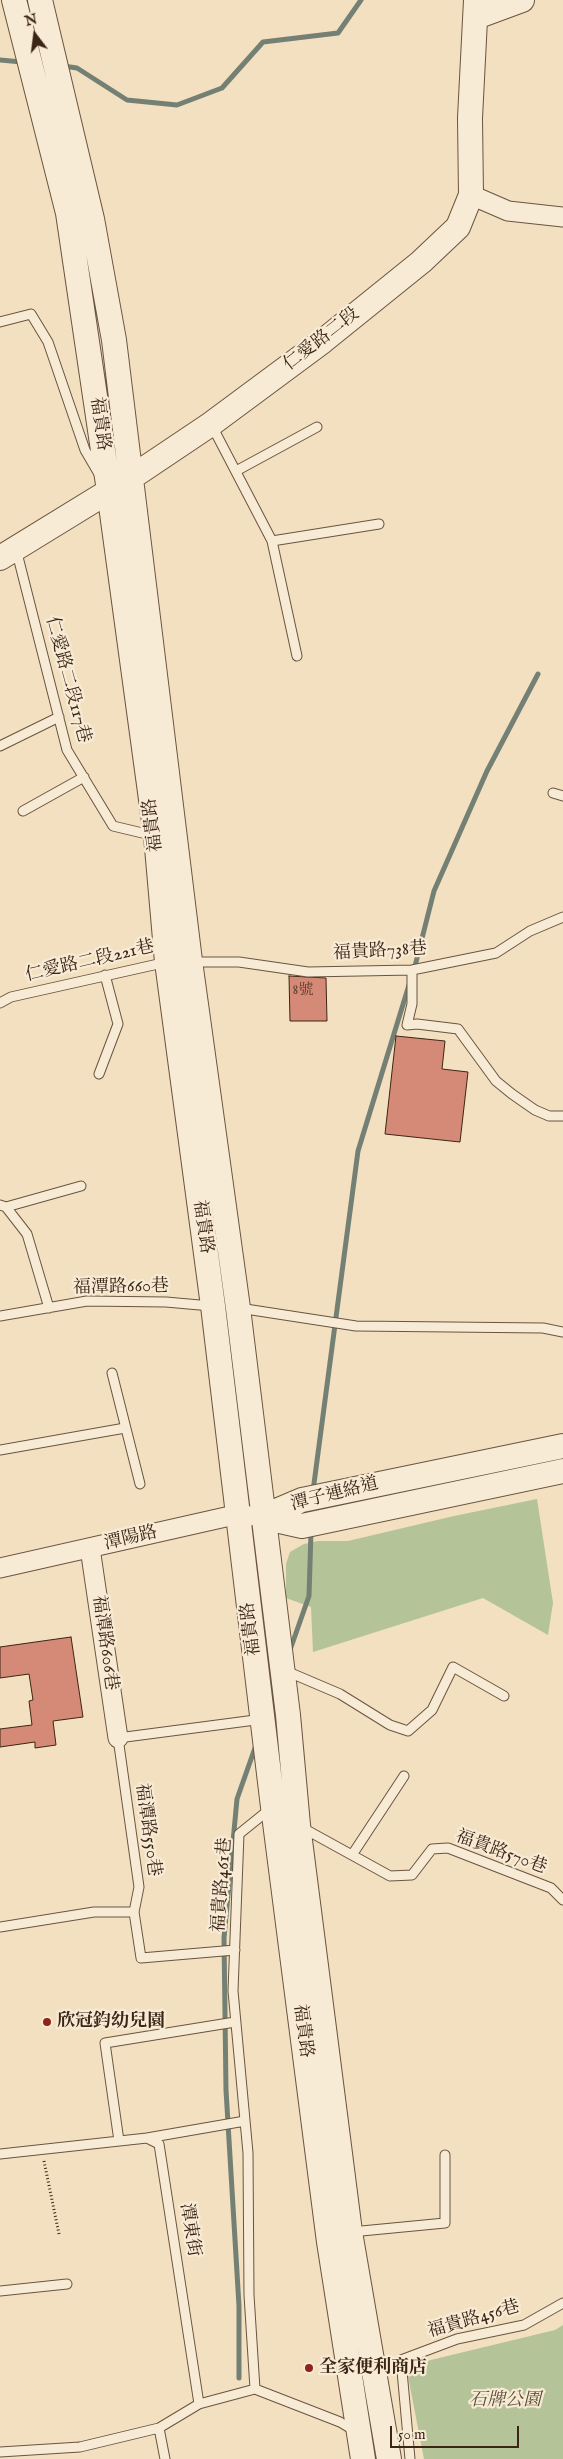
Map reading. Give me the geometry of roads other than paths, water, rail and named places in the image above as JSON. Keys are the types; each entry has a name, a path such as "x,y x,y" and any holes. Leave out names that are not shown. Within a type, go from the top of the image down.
{"street":[{"name":"福貴路","path":"14,0 68,213 109,491 156,836 238,1308 280,1669 288,1715 298,1825 350,2232 389,2459"},
{"name":"福貴路","path":"40,0 92,218 114,340 132,477 213,1306 273,1807 328,2232 363,2459"},
{"path":"476,8 522,0"},
{"name":"仁愛路二段","path":"8,554 132,477 212,424 323,341 421,262 458,227 471,195 470,118 476,8"},
{"path":"471,195 508,211 563,217"},
{"name":"潭子連絡道","path":"262,1517 302,1500 563,1446"},
{"name":"潭子連絡道","path":"262,1517 302,1526 563,1472"},
{"name":"潭陽路","path":"0,1568 239,1514 262,1517"},
{"name":"福潭路606巷","path":"90,1548 118,1738"}],"lane":[{"path":"0,322 31,314 48,342 85,450 109,491"},
{"path":"212,424 272,541 297,656"},
{"path":"236,471 317,427"},
{"path":"272,541 379,524"},
{"name":"仁愛路二段117巷","path":"8,554 59,717 67,750 113,826 156,836"},
{"path":"0,746 59,717"},
{"path":"24,811 84,777"},
{"path":"553,793 563,796"},
{"name":"福貴路738巷","path":"178,962 239,962 308,972 412,970 496,953 530,931 563,918"},
{"name":"仁愛路二段221巷","path":"0,1003 11,997 105,975 178,962"},
{"path":"412,970 412,1004 407,1025 417,1024 458,1029 496,1081 534,1110 549,1116 563,1116"},
{"path":"99,1074 118,1024 105,975"},
{"path":"49,1308 28,1234 3,1206 81,1186"},
{"name":"福潭路660巷","path":"0,1316 87,1301 166,1302 213,1306"},
{"path":"238,1308 356,1326 543,1328 563,1332"},
{"path":"112,1373 140,1484"},
{"path":"0,1450 125,1428"},
{"path":"280,1669 340,1694 390,1724 408,1731 432,1710 453,1667 504,1696"},
{"path":"118,1738 263,1718"},
{"name":"福潭路550巷","path":"118,1738 138,1887 134,1912 141,1958 235,1950"},
{"path":"352,1855 404,1776"},
{"name":"福貴路570巷","path":"273,1807 298,1825 390,1876 412,1875 432,1849 448,1848 551,1888 563,1900"},
{"name":"福貴路461巷","path":"255,2388 249,2295 248,2153 233,1991 240,1834 273,1807"},
{"path":"0,1928 94,1912 134,1912"},
{"path":"120,2141 105,2043 235,2022"},
{"path":"0,2154 147,2138 245,2121"},
{"name":"潭東街","path":"147,2138 160,2144 199,2404"},
{"path":"350,2232 445,2223 445,2155"},
{"path":"0,2290 67,2284"},
{"name":"福貴路456巷","path":"410,2459 401,2360 457,2339 524,2325 563,2303"},
{"path":"0,2452 80,2447 159,2428 199,2404 255,2388 340,2422 359,2434 374,2459"},
{"path":"159,2428 165,2459"}],"waterway":[{"path":"63,66 77,68 127,100 177,105 222,88 263,42 338,33 361,0"},
{"path":"0,60 22,62"},
{"path":"414,970 434,891 487,771 538,674"},
{"path":"313,1491 358,1151 409,985"},
{"path":"290,1650 309,1596 311,1532"},
{"path":"239,2378 239,2306 226,2090 224,1938 237,1799 256,1745"}],"place":[{"name":"欣冠鈞幼兒園","path":"47,2022"},
{"name":"全家便利商店","path":"309,2368"}],"park label":[{"name":"石牌公園","path":"505,2401"}]}
